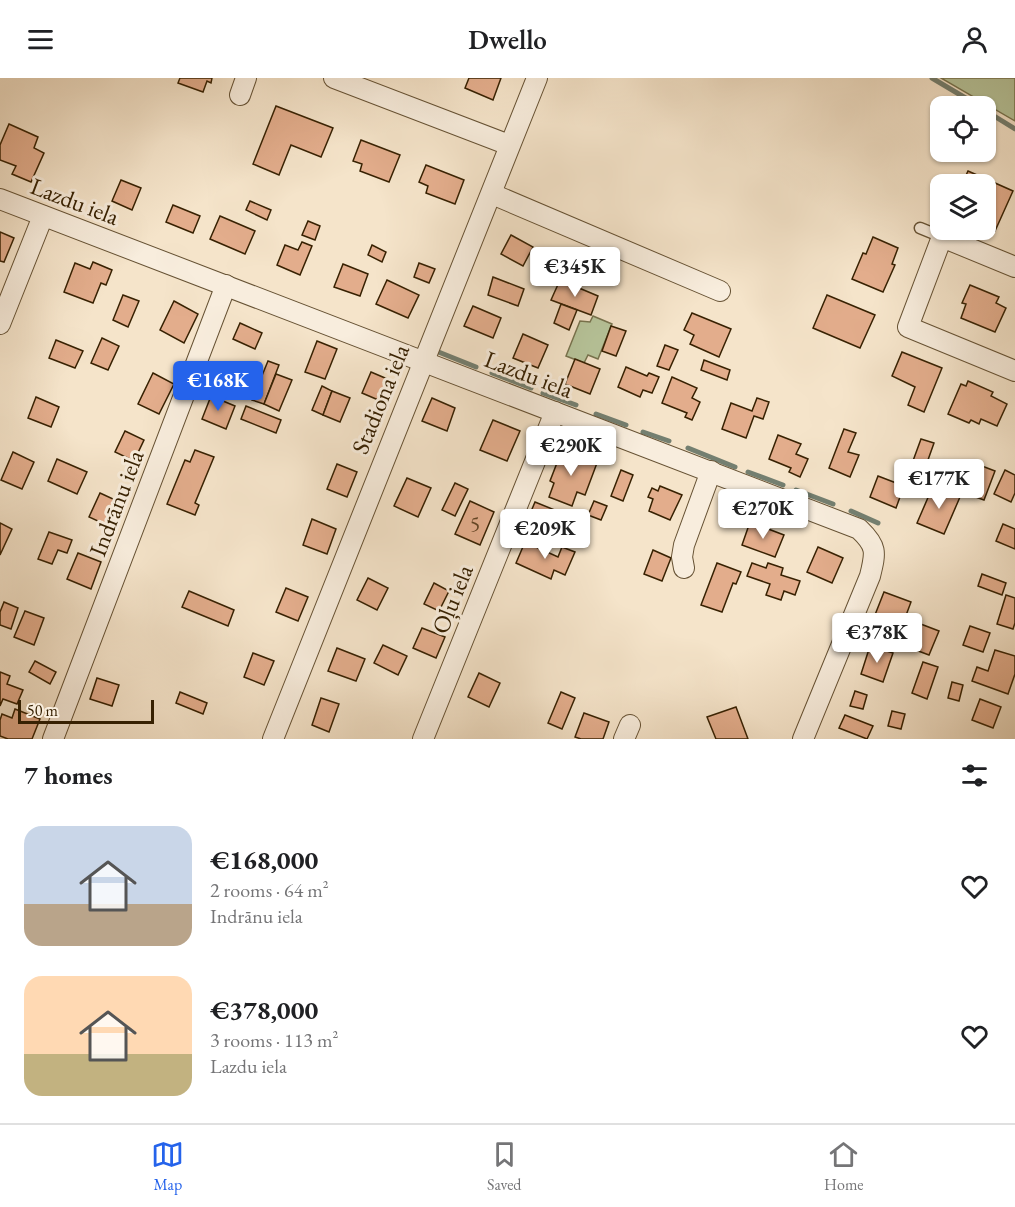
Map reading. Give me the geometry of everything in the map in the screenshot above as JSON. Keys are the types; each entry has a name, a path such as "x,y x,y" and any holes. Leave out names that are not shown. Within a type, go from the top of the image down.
{"street":[{"path":"334,78 509,145"},
{"name":"Stadiona iela","path":"273,739 422,361 492,194 509,145 537,78"},
{"path":"492,194 720,291"},
{"name":"Lazdu iela","path":"0,199 859,529 872,541 875,556 870,576 809,737"},
{"path":"0,324 43,216"},
{"path":"941,240 908,327 1015,371"},
{"path":"949,240 1015,267"},
{"name":"Indrānu iela","path":"53,739 226,285"},
{"name":"Oļu iela","path":"423,739 555,412"},
{"path":"684,568 682,557 684,545 711,471"}],"lane":[{"path":"920,228 930,232"}],"green space":[{"path":"941,78 1015,78 1015,121 996,110 996,96 972,96"},
{"path":"593,316 612,324 598,359 588,355 584,363 566,356 580,321 590,322"}],"building":[{"path":"180,78 212,78 211,83 207,81 203,92 178,83"},
{"path":"469,78 501,78 493,100 465,88"},
{"path":"276,106 333,128 321,157 291,145 279,175 253,164"},
{"path":"9,124 38,137 34,148 44,153 31,182 12,174 16,166 0,160 0,145"},
{"path":"361,140 400,155 389,182 360,171 362,164 353,161"},
{"path":"426,165 464,180 455,204 426,193 428,186 419,182"},
{"path":"121,180 141,188 132,210 112,201"},
{"path":"996,183 1013,191 996,229"},
{"path":"250,201 271,210 267,220 246,210"},
{"path":"173,205 200,216 193,233 166,222"},
{"path":"220,216 255,231 245,254 210,239"},
{"path":"308,221 320,226 315,240 302,235"},
{"path":"0,232 14,238 4,262 0,261"},
{"path":"511,235 533,247 523,266 501,254"},
{"path":"873,237 898,248 892,264 895,265 883,292 852,279"},
{"path":"302,242 312,246 300,275 277,265 285,245 298,250"},
{"path":"372,245 386,252 382,262 368,255"},
{"path":"596,260 611,265 605,281 591,275"},
{"path":"93,262 112,270 106,285 101,283 93,303 64,292 75,263 90,269"},
{"path":"419,263 435,269 429,283 414,277"},
{"path":"343,264 368,274 360,296 334,287"},
{"path":"493,277 524,289 518,306 488,295"},
{"path":"387,280 419,295 408,318 376,304"},
{"path":"560,280 598,296 591,315 551,300"},
{"path":"970,285 999,297 996,303 1006,308 995,332 961,318 966,304 962,303"},
{"path":"123,295 139,301 128,327 113,320"},
{"path":"827,295 875,315 860,348 813,328"},
{"path":"174,301 198,314 184,343 160,330"},
{"path":"561,304 577,310 569,330 554,323"},
{"path":"473,306 501,318 493,338 464,326"},
{"path":"692,313 731,329 719,357 690,344 694,335 684,330"},
{"path":"240,323 262,333 255,349 233,339"},
{"path":"611,326 626,331 616,356 602,351"},
{"path":"523,334 548,345 538,368 513,358"},
{"path":"102,338 119,346 108,370 91,363"},
{"path":"56,340 83,351 75,368 49,358"},
{"path":"317,341 337,349 325,379 305,372"},
{"path":"665,345 678,350 669,370 657,366"},
{"path":"902,352 942,368 924,412 908,405 915,387 892,376"},
{"path":"575,359 600,369 590,394 565,384"},
{"path":"704,360 730,370 727,380 701,370"},
{"path":"268,361 279,365 264,404 252,400"},
{"path":"626,367 647,376 649,373 659,377 652,393 643,390 640,397 618,387"},
{"path":"371,372 392,381 383,402 362,393"},
{"path":"153,373 174,384 159,414 138,404"},
{"path":"276,374 292,380 279,411 264,404"},
{"path":"672,377 697,388 692,398 700,402 692,420 685,417 687,413 662,403"},
{"path":"968,381 993,392 991,396 1007,404 997,426 981,419 979,424 971,420 969,423 948,414 961,384 966,386"},
{"path":"322,386 332,391 323,415 312,410"},
{"path":"332,391 350,398 340,422 323,415"},
{"path":"211,396 235,406 226,429 202,419"},
{"path":"36,397 59,407 51,427 28,418"},
{"path":"432,398 455,408 447,431 422,421"},
{"path":"757,398 769,402 763,419 754,416 746,438 722,429 731,403 752,411"},
{"path":"246,406 281,420 276,433 241,419"},
{"path":"493,420 520,431 507,461 480,450"},
{"path":"844,429 856,433 848,452 859,455 850,477 829,468"},
{"path":"125,431 144,440 134,461 115,452"},
{"path":"778,435 801,444 796,454 808,459 800,477 789,472 791,468 769,459"},
{"path":"921,439 934,443 923,474 910,469"},
{"path":"195,450 214,457 195,503 199,505 195,515 167,504 185,460 190,462"},
{"path":"562,450 597,463 585,495 577,492 572,506 549,497 554,483 550,481"},
{"path":"13,452 34,462 22,489 1,480"},
{"path":"57,459 87,472 77,494 48,481"},
{"path":"974,463 995,471 984,500 962,492"},
{"path":"337,464 357,472 347,497 327,489"},
{"path":"621,470 633,475 623,501 611,496"},
{"path":"1005,470 1015,475 1015,493 1011,502 994,494"},
{"path":"878,476 904,486 896,508 870,497"},
{"path":"407,478 431,488 418,517 394,506"},
{"path":"455,483 468,489 455,516 442,510"},
{"path":"660,486 682,495 670,520 649,511 653,499 648,497 652,488 658,491"},
{"path":"933,486 960,497 944,534 917,523"},
{"path":"100,493 124,504 113,528 89,517"},
{"path":"470,501 494,512 480,545 455,534"},
{"path":"594,501 607,506 601,520 588,515"},
{"path":"535,502 562,513 554,532 527,521"},
{"path":"312,519 336,529 327,554 303,545"},
{"path":"750,522 784,535 775,557 742,545"},
{"path":"0,523 12,529 0,555"},
{"path":"1003,524 1015,529 1015,549 996,541"},
{"path":"49,532 72,540 67,553 58,550 52,564 38,559"},
{"path":"525,542 558,557 562,547 575,552 565,575 554,570 551,579 516,563"},
{"path":"818,547 843,558 832,583 807,572"},
{"path":"653,550 671,558 662,581 644,574"},
{"path":"78,553 101,562 91,589 67,579"},
{"path":"717,563 741,572 736,584 733,583 722,612 701,605"},
{"path":"752,563 766,568 768,563 783,568 781,575 800,581 795,595 784,591 781,600 766,595 770,584 747,576"},
{"path":"982,574 1006,583 1002,595 978,586"},
{"path":"368,578 388,588 377,610 357,600"},
{"path":"434,583 449,591 439,611 424,604"},
{"path":"286,588 308,597 298,621 276,612"},
{"path":"189,591 234,610 228,626 182,607"},
{"path":"884,592 911,602 905,618 939,631 929,655 905,646 908,639 871,625"},
{"path":"1006,595 1015,598 1013,629 997,624"},
{"path":"4,602 18,608 11,629 0,625 0,612"},
{"path":"25,611 44,618 34,645 14,637"},
{"path":"970,626 990,633 983,652 963,645"},
{"path":"422,628 445,637 436,658 413,648"},
{"path":"383,645 407,656 398,675 374,663"},
{"path":"870,646 893,653 883,682 861,674"},
{"path":"337,648 365,659 356,681 328,671"},
{"path":"995,650 1015,656 1015,674 1008,694 972,681 977,667 988,671"},
{"path":"253,653 274,661 264,685 244,677"},
{"path":"35,661 56,672 50,684 29,672"},
{"path":"923,662 938,667 927,699 912,693"},
{"path":"0,672 10,676 7,684 23,690 17,704 3,699 0,706"},
{"path":"479,673 500,683 489,707 468,697"},
{"path":"97,678 119,685 112,706 90,699"},
{"path":"952,682 963,685 959,701 948,698"},
{"path":"855,691 867,695 863,709 850,706"},
{"path":"180,692 207,703 203,714 176,703"},
{"path":"561,692 575,698 562,729 548,723"},
{"path":"321,698 339,704 329,732 312,725"},
{"path":"980,699 1001,707 993,728 972,720"},
{"path":"736,707 748,739 716,739 707,717"},
{"path":"15,709 40,719 32,739 8,739 0,736 2,714 12,718"},
{"path":"892,711 905,714 901,729 888,726"},
{"path":"584,713 609,722 603,739 575,737"},
{"path":"845,715 873,726 867,739 839,728"}],"waterway":[{"path":"932,78 962,96"},
{"path":"996,117 1015,129"},
{"path":"437,348 436,351 476,367"},
{"path":"492,373 531,388"},
{"path":"543,393 576,405"},
{"path":"596,414 626,425"},
{"path":"643,432 669,441"},
{"path":"688,448 735,467"},
{"path":"748,472 783,485"},
{"path":"796,490 833,504"},
{"path":"851,511 878,523"}]}
